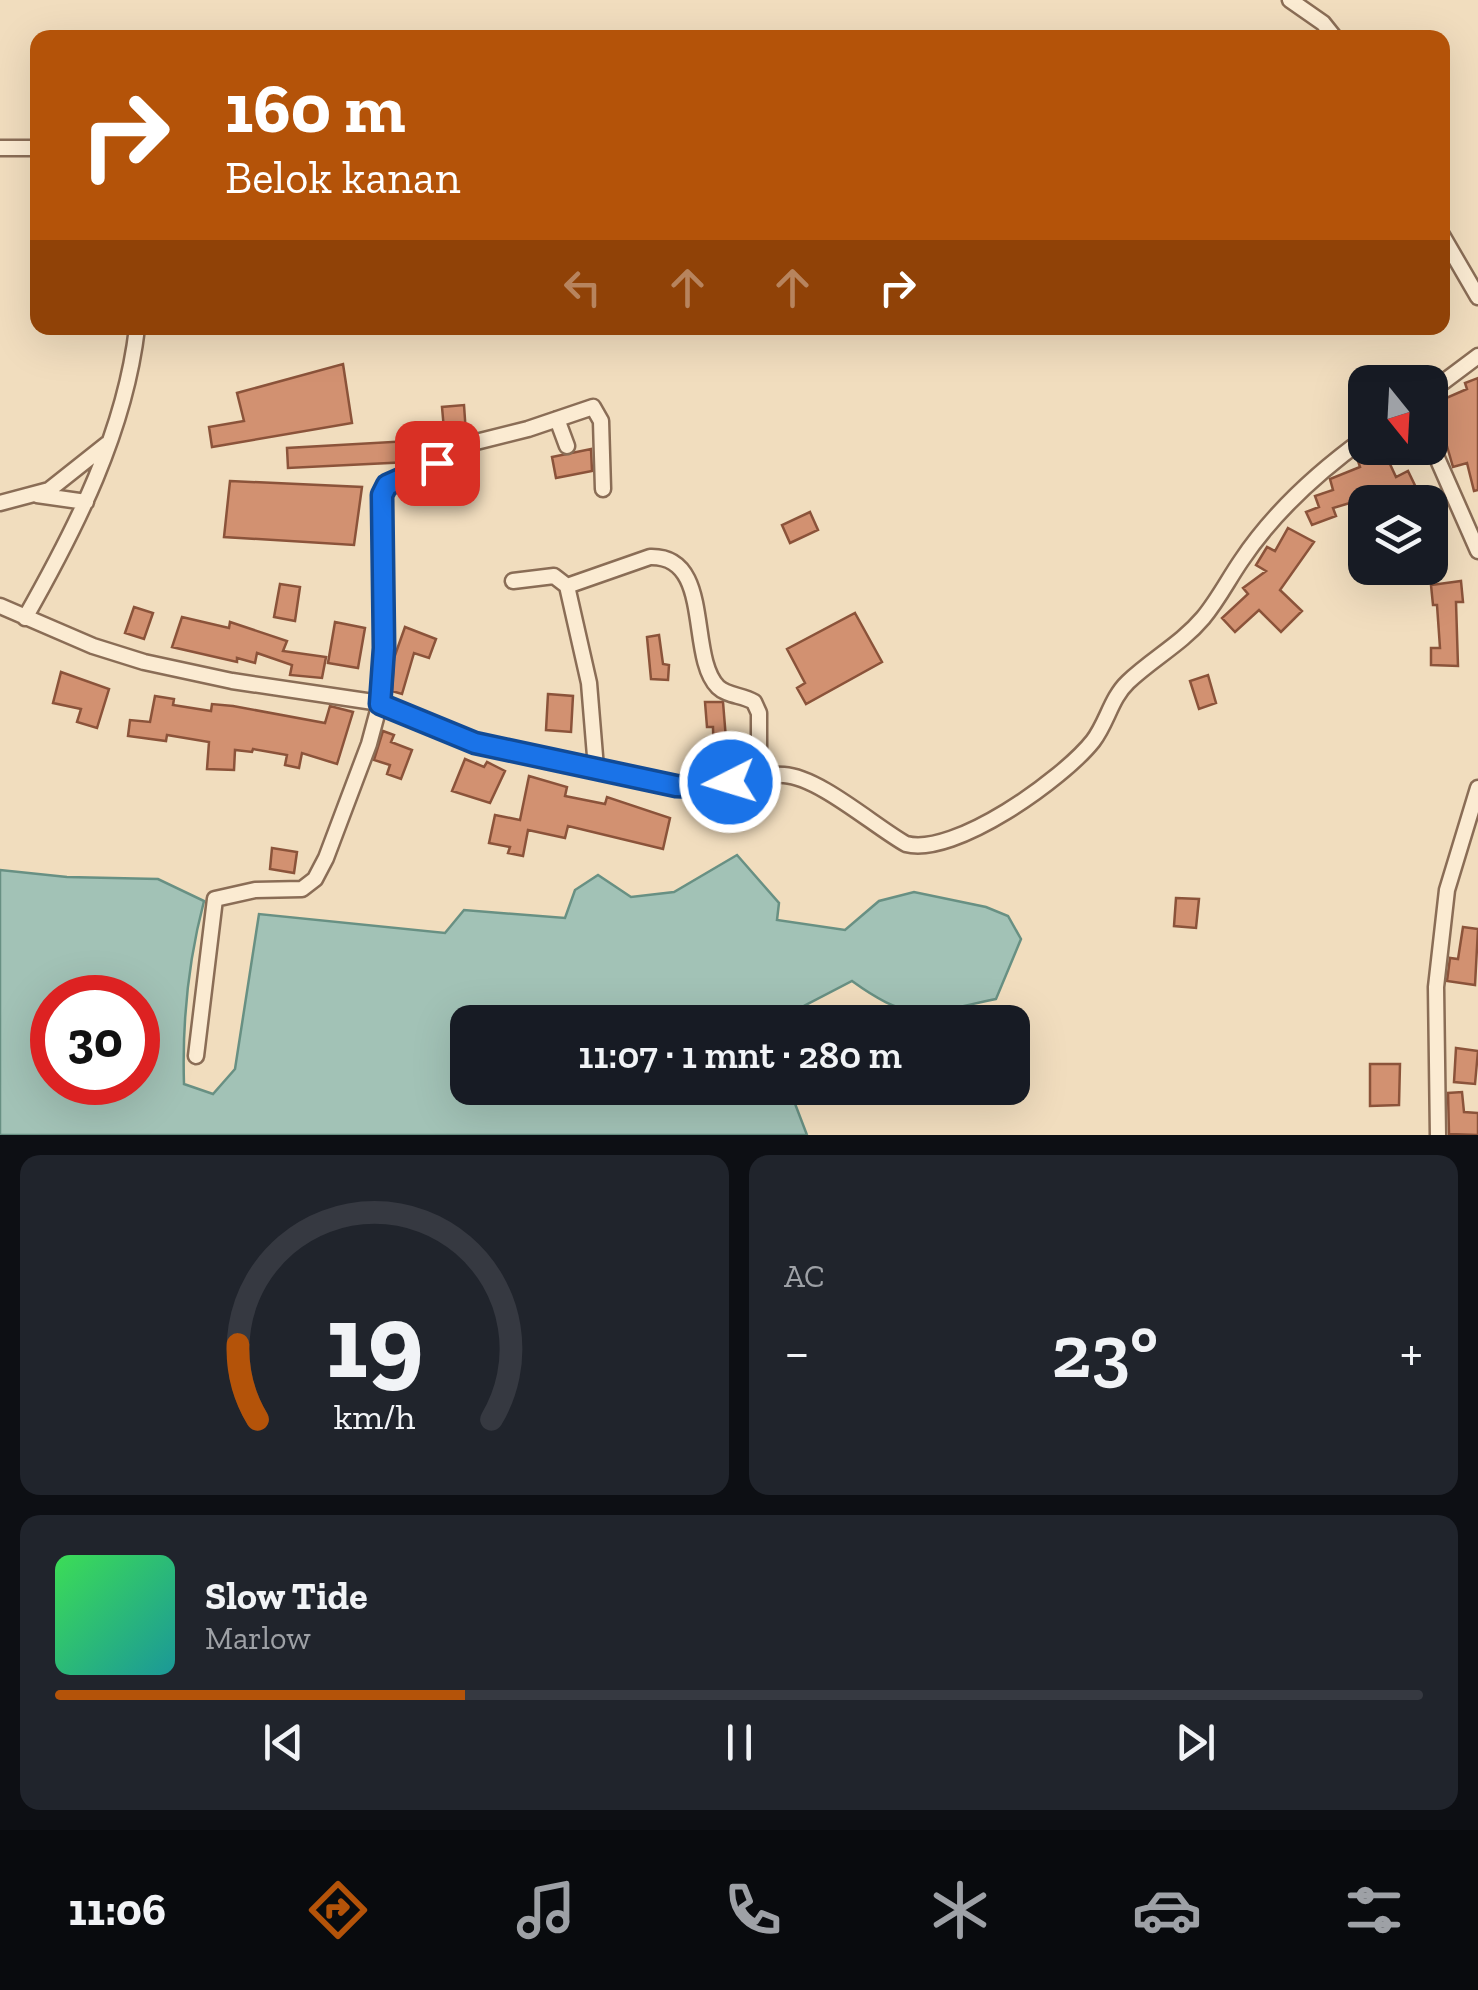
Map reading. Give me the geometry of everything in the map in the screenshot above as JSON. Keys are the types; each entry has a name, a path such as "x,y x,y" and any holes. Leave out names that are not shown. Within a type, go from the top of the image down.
{"street":[{"path":"1290,0 1329,30"},
{"path":"0,148 30,148"},
{"path":"1450,248 1478,298"},
{"path":"25,618 86,502 124,396 137,335"},
{"path":"1448,378 1478,356"},
{"path":"196,1056 215,900 256,890 302,889 315,879 350,799 380,704 384,648 382,495 387,485 472,442 594,407 600,414 603,489"},
{"path":"557,419 567,446"},
{"path":"0,502 62,482 108,444"},
{"path":"0,606 93,646 190,674 380,704 475,743 689,787 794,776 906,844 923,848 1018,806 1094,740 1125,685 1174,647 1203,618 1240,561 1284,507 1348,452"},
{"path":"1440,465 1478,551"},
{"path":"32,494 86,502"},
{"path":"567,586 650,557 662,556 682,569 709,671 717,686 754,702 758,713 758,777"},
{"path":"512,581 554,576 567,586 589,683 596,768"},
{"path":"1438,1135 1436,987 1448,890 1478,788"}],"shaded area":[{"path":"737,855 779,903 777,920 845,930 879,901 914,892 986,907 1008,916 1021,939 996,999 966,1005 894,1005 852,981 806,1005 450,1005 450,1105 796,1105 807,1135 0,1135 0,870 67,877 158,879 204,901 187,991 184,1084 213,1094 235,1069 259,914 445,933 464,910 565,918 575,890 598,875 631,897 674,892"}],"building":[{"path":"343,364 352,423 212,447 209,427 244,421 237,393"},
{"path":"1478,378 1478,490 1474,491 1467,463 1453,467 1448,450 1448,397 1467,389 1465,383"},
{"path":"464,405 466,434 445,441 442,407"},
{"path":"409,441 409,462 288,468 287,448"},
{"path":"591,449 592,471 556,478 552,457"},
{"path":"1390,465 1396,477 1408,471 1415,485 1348,485 1348,504 1333,508 1336,516 1312,525 1306,512 1319,507 1315,496 1333,490 1330,479 1360,467"},
{"path":"230,481 362,487 354,545 224,537"},
{"path":"810,512 818,530 790,543 782,525"},
{"path":"1288,528 1314,542 1280,590 1302,611 1281,632 1259,610 1235,632 1222,618 1248,594 1243,588 1266,571 1256,565 1267,547 1275,551"},
{"path":"1461,581 1463,602 1456,602 1458,666 1431,665 1431,648 1440,648 1437,605 1433,605 1431,585"},
{"path":"280,584 300,587 295,621 274,617"},
{"path":"134,607 153,613 144,639 125,633"},
{"path":"855,613 882,662 806,704 797,688 805,683 787,649"},
{"path":"182,617 229,628 230,622 287,641 283,651 326,657 322,678 290,675 292,665 257,653 255,663 237,658 237,662 172,647"},
{"path":"335,622 365,628 358,668 328,663"},
{"path":"405,627 436,639 429,658 414,653 402,694 392,691 394,658"},
{"path":"659,635 663,664 669,665 668,680 651,679 647,637"},
{"path":"61,672 109,689 97,728 77,722 81,709 53,703"},
{"path":"1208,675 1216,703 1199,709 1190,681"},
{"path":"548,694 573,696 571,732 546,730"},
{"path":"155,696 174,699 173,705 211,711 212,704 233,706 325,723 330,706 353,712 337,764 302,753 299,768 285,765 287,755 253,749 235,750 234,770 207,769 209,742 167,735 166,741 128,736 130,720 150,722"},
{"path":"705,702 723,702 726,739 748,739 748,767 714,768 713,727 707,727"},
{"path":"383,731 394,735 391,742 412,750 401,779 387,774 390,765 374,760"},
{"path":"465,759 484,767 487,762 505,771 490,803 452,791"},
{"path":"529,776 567,787 565,796 605,804 607,797 670,818 663,849 568,826 565,838 528,830 523,856 508,853 510,847 489,843 495,815 520,820"},
{"path":"272,848 297,852 294,873 270,869"},
{"path":"1176,898 1199,899 1196,928 1174,926"},
{"path":"1463,927 1478,929 1475,985 1447,981 1450,958 1458,959"},
{"path":"1456,1048 1478,1051 1475,1084 1454,1082"},
{"path":"1370,1064 1400,1064 1399,1105 1370,1106"},
{"path":"1462,1092 1464,1112 1478,1113 1478,1135 1449,1134 1448,1093"}],"route":[{"path":"437,463 387,485 382,495 384,672 380,704 475,743 676,786 730,782"}]}
